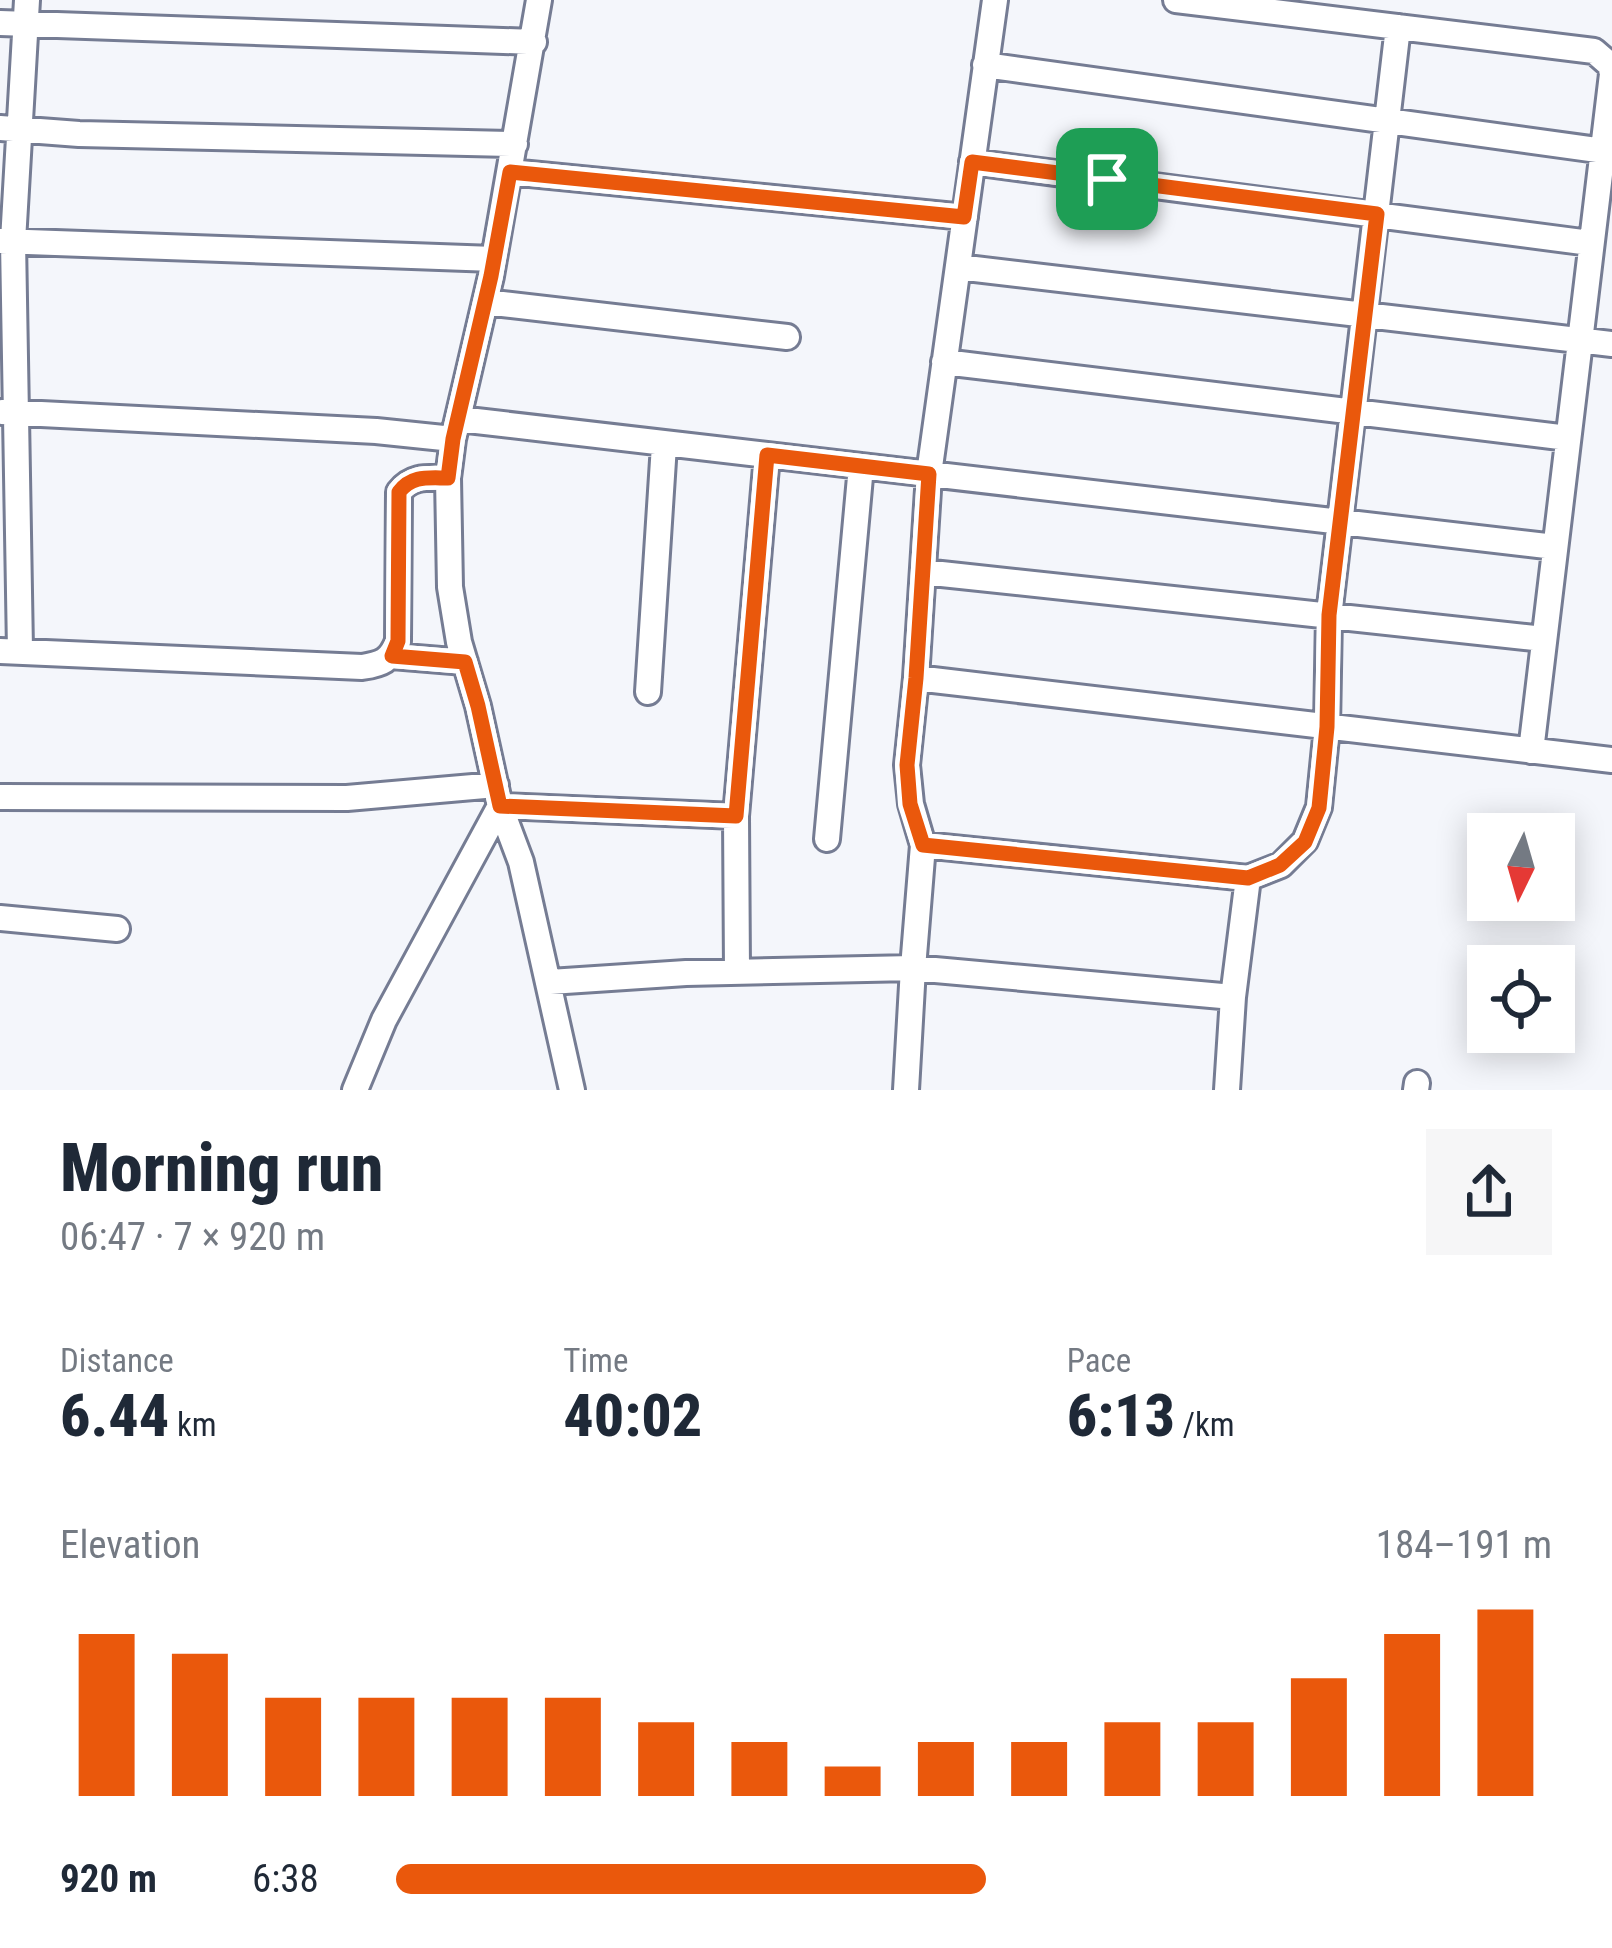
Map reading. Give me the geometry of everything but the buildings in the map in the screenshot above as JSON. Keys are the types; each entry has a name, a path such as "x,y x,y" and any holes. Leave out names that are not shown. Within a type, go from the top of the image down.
{"street":[{"path":"539,0 494,259 448,478 450,587 459,642 498,796 521,862 572,1090"},
{"path":"907,1090 923,845 910,804 907,765 929,474 994,0"},
{"path":"1176,0 1594,51 1610,64 1606,152 1590,243 1532,751"},
{"path":"448,478 416,478 399,492 398,641 392,656 381,664 362,667 10,650 7,241 17,16 534,42"},
{"path":"923,845 1248,878 1280,865 1305,842 1319,808 1327,727 1329,615 1398,27"},
{"path":"986,64 1606,152"},
{"path":"9,129 515,144"},
{"path":"972,162 1590,243"},
{"path":"510,172 964,217"},
{"path":"7,241 494,259"},
{"path":"958,267 1612,344"},
{"path":"485,302 787,337"},
{"path":"944,362 1568,438"},
{"path":"7,412 376,431 456,429 664,445 1555,547"},
{"path":"648,692 664,445"},
{"path":"737,972 736,816 767,455"},
{"path":"827,839 861,466"},
{"path":"923,572 1544,639"},
{"path":"392,656 465,662"},
{"path":"916,678 1612,760"},
{"path":"0,797 498,796 736,816"},
{"path":"355,1090 384,1020 498,796"},
{"path":"1227,1090 1248,878"},
{"path":"0,918 116,929"},
{"path":"550,982 913,968 1233,997"}],"route":[{"path":"972,162 1107,179 1377,214 1329,615 1327,727 1319,808 1305,842 1280,865 1248,878 923,845 910,804 907,765 929,474 767,455 736,816 500,806 465,662 392,656 398,641 399,492 416,478 448,478 510,172 964,217 972,162"}]}
